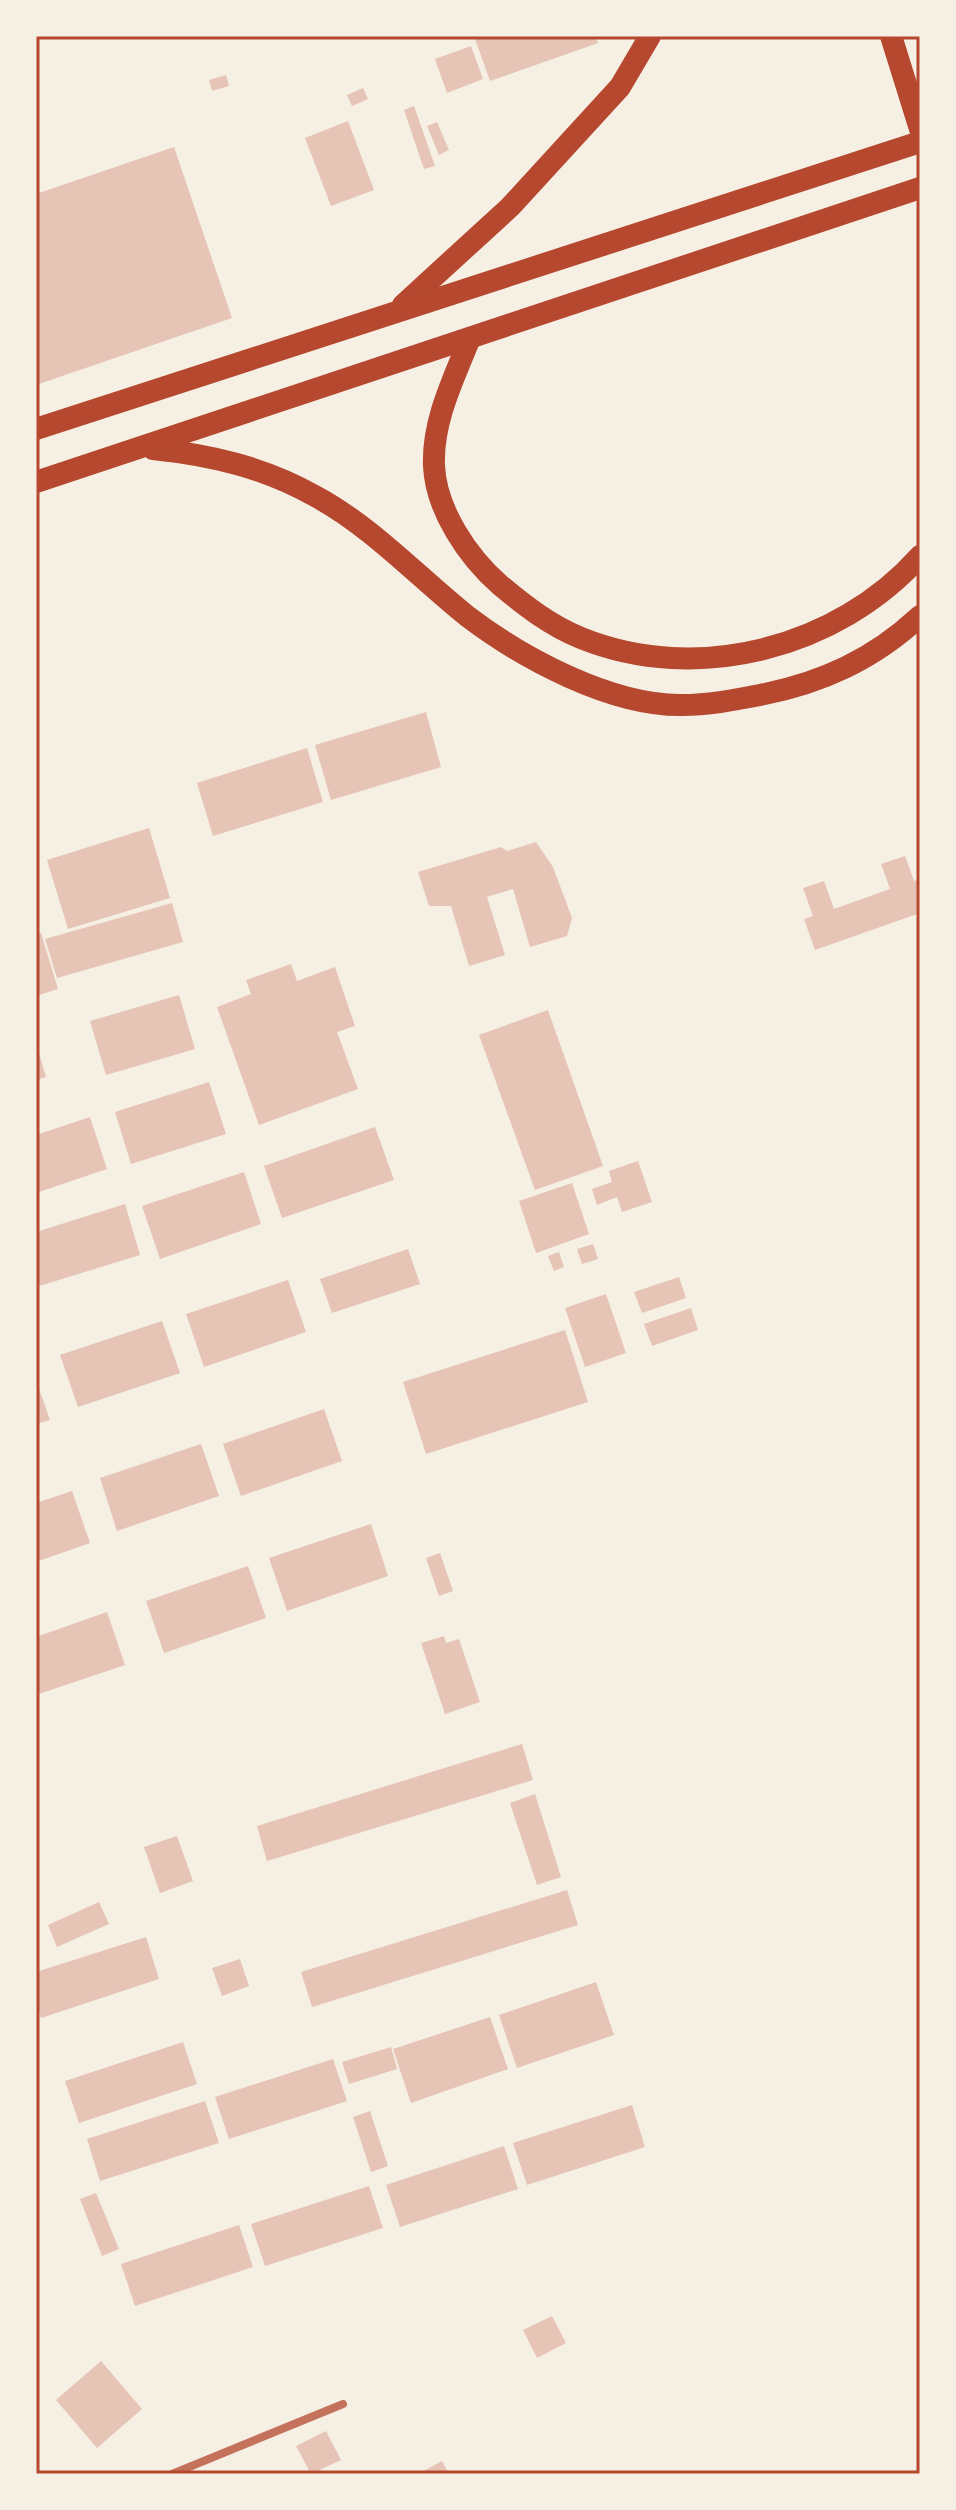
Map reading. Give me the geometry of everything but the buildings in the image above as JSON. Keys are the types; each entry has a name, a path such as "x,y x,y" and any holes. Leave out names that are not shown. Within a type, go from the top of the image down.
{"highway":[{"path":"399,309 520,196 620,87 650,36"},
{"path":"891,38 920,129"},
{"path":"36,429 920,142"},
{"path":"36,482 920,188"},
{"path":"470,338 436,429 434,467 439,496 479,567 546,621 581,638 660,659 699,659 764,650 814,632 858,610 898,581 920,556"},
{"path":"144,448 211,455 253,468 316,496 517,652 569,677 641,700 693,705 783,691 844,671 892,642 920,616"}],"street":[{"path":"172,2474 343,2404"}]}
